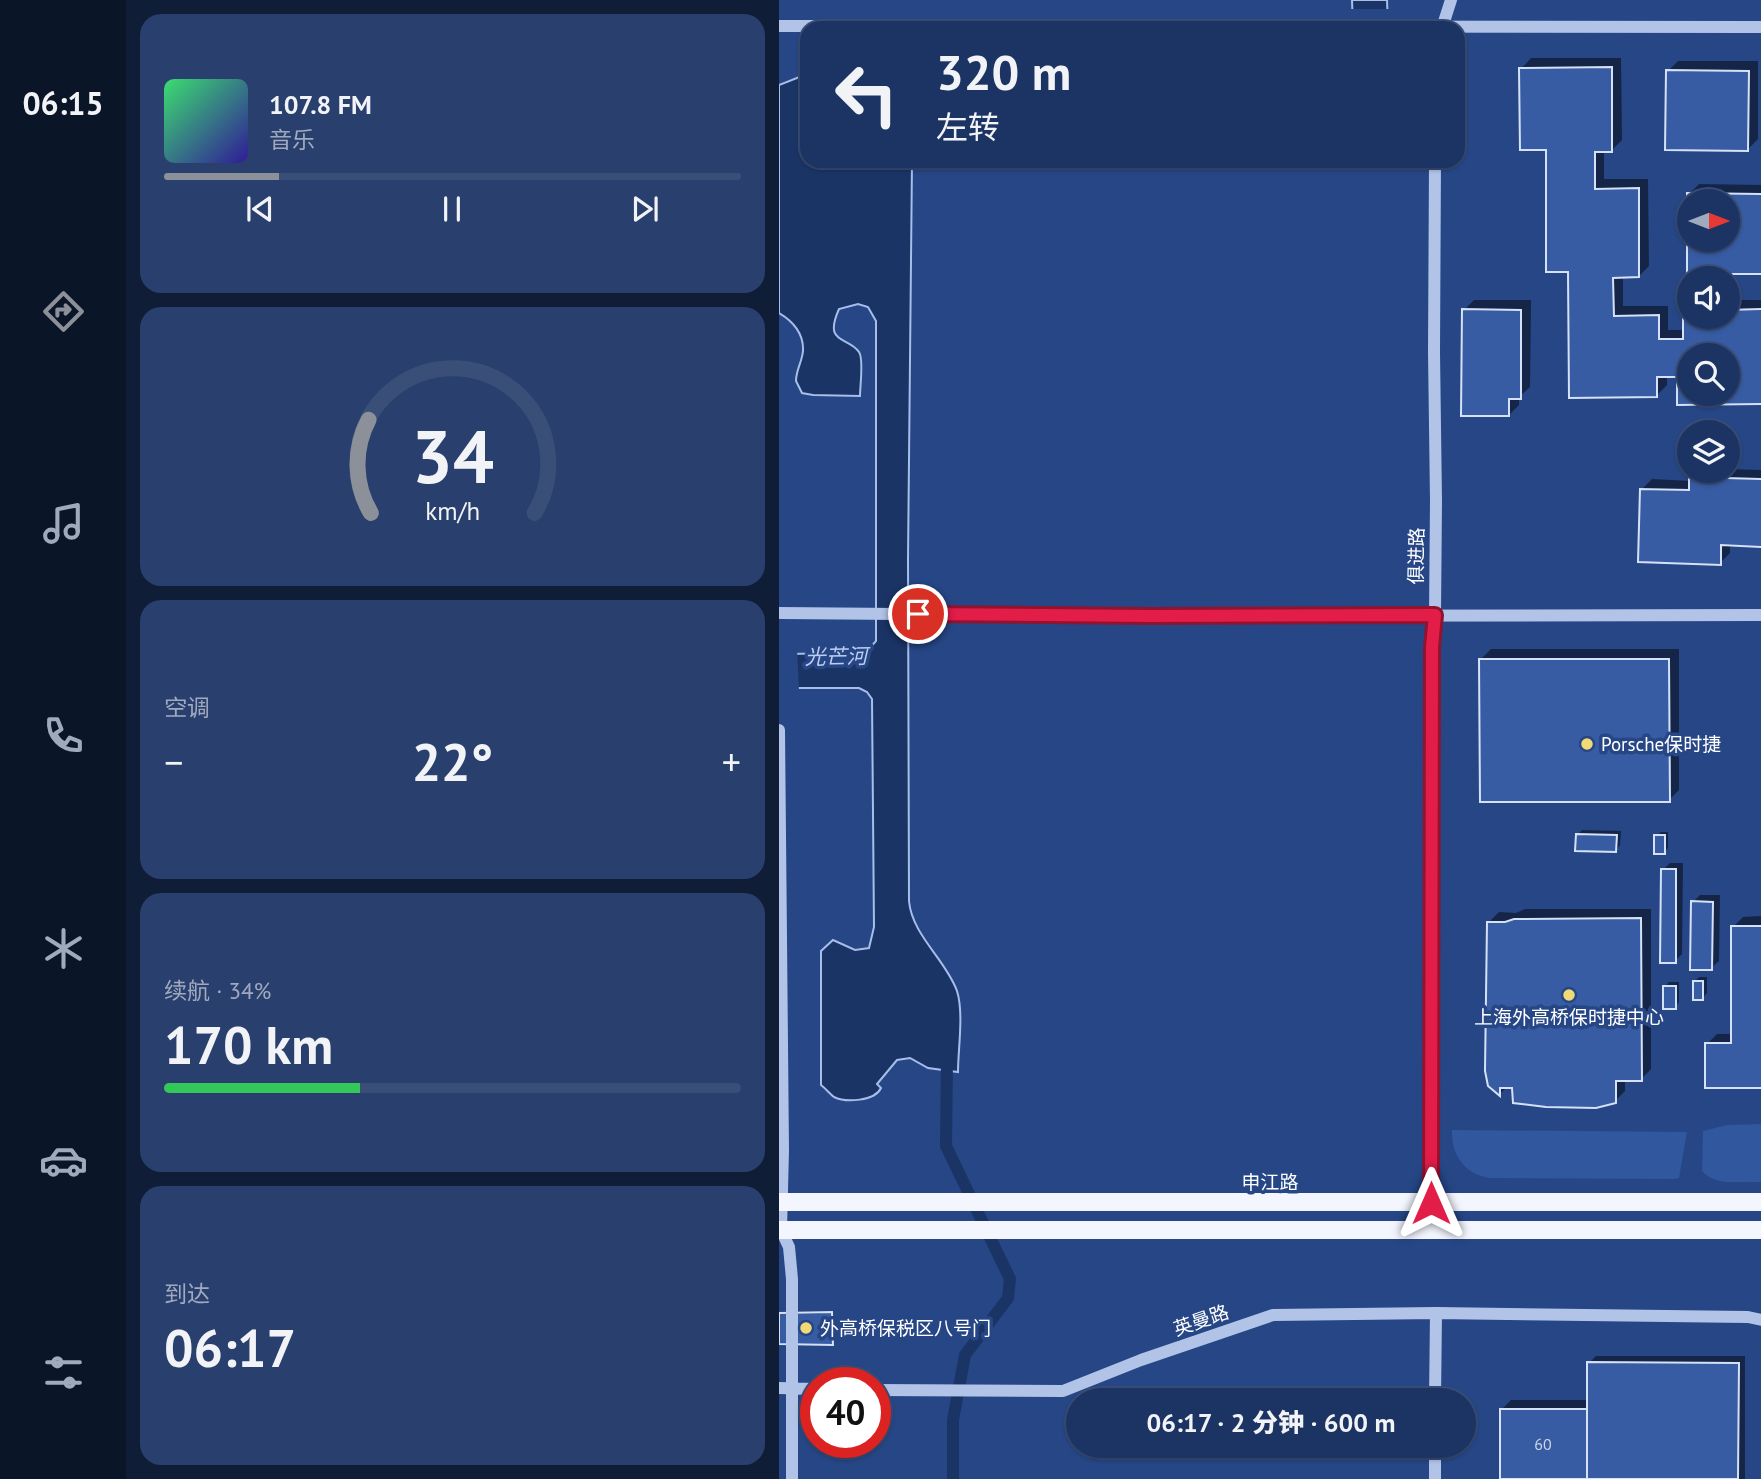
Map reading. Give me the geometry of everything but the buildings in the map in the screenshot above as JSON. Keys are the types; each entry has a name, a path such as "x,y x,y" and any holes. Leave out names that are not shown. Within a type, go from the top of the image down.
{"main road":[{"name":"申江路","path":"780,1202 1761,1202"},
{"path":"780,1230 1761,1230"}],"street":[{"path":"1445,21 1451,0"},
{"path":"779,26 800,26"},
{"path":"1465,27 1761,27"},
{"name":"俱进路","path":"1431,1203 1435,168"},
{"path":"779,613 1151,616 1761,615"},
{"path":"779,730 783,1150 780,1230 789,1247 792,1279 786,1388 792,1479"},
{"path":"1435,1388 1436,1313"},
{"name":"英曼路","path":"891,1390 1063,1391 1141,1360 1274,1315 1436,1313 1748,1317 1761,1320"},
{"path":"1435,1458 1435,1479"}],"shaded area":[{"path":"1761,1124 1761,1182 1722,1181 1702,1171 1703,1131 1727,1125"},
{"path":"1452,1130 1687,1132 1679,1178 1675,1179 1489,1178 1473,1172 1461,1162 1454,1147"}],"water":[{"path":"1352,0 1387,0 1388,21 1353,21"},
{"name":"光芒河","path":"800,77 800,168 912,168 908,560 909,901 916,925 957,991 960,1010 958,1072 928,1068 910,1058 897,1060 877,1084 881,1088 878,1092 867,1098 853,1100 834,1097 821,1085 821,951 833,940 855,950 869,948 874,927 872,699 867,692 859,688 779,688 779,654 866,653 876,641 876,321 868,307 858,304 839,309 835,321 835,334 854,347 860,355 860,396 802,393 796,381 803,351 802,339 793,324 779,313 779,85"}],"pier":[{"path":"1349,9 1390,9 1391,21 1350,21"},
{"path":"797,649 799,691 779,691 779,650"}],"waterway":[{"path":"947,1058 946,1146 1010,1279 1008,1298 965,1355 953,1420 953,1479"}],"place":[{"name":"Porsche保时捷","path":"1587,744"},
{"name":"上海外高桥保时捷中心","path":"1569,995"},
{"name":"外高桥保税区八号门","path":"806,1328"}],"route":[{"path":"918,614 1435,615 1432,647 1431,1203"}]}
